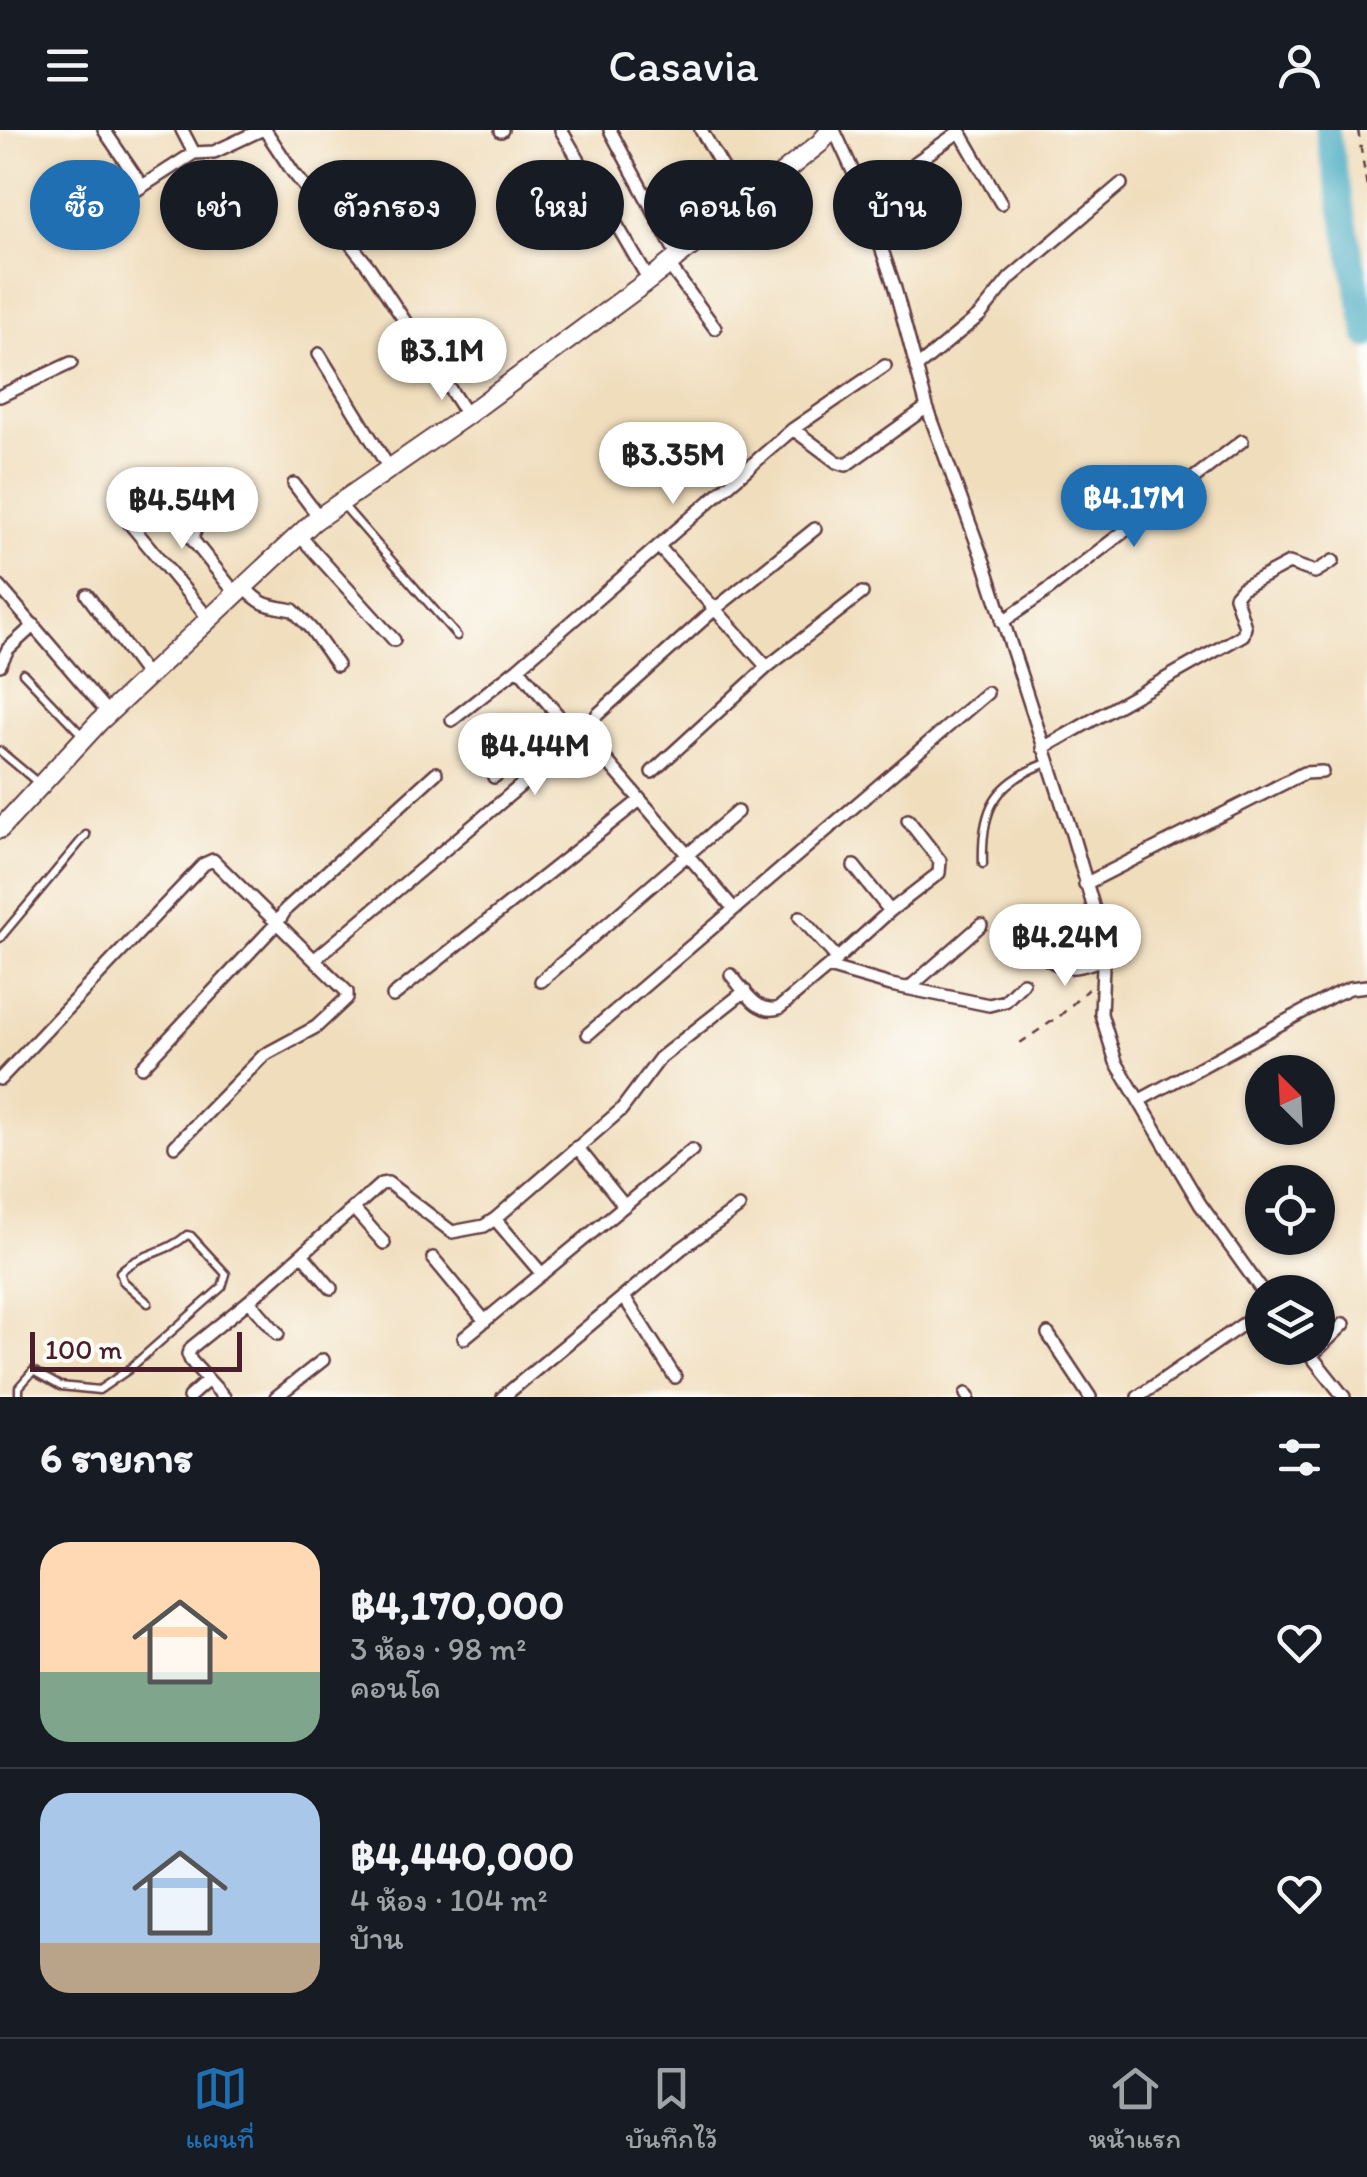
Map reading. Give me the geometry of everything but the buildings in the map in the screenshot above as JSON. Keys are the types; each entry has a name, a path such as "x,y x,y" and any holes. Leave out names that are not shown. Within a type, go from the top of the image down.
{"street":[{"path":"104,130 142,186 194,153 214,152 263,130 368,267 467,415"},
{"path":"182,130 194,153"},
{"path":"561,130 649,280"},
{"path":"610,130 673,261 715,328"},
{"path":"701,130 718,160"},
{"path":"799,160 833,130 849,160"},
{"path":"919,160 959,130 1002,203"},
{"path":"916,368 980,316 1010,278 1121,184"},
{"path":"0,829 84,737 319,517 467,415 687,250"},
{"path":"881,250 927,407 948,457 1104,944 1102,1014 1116,1062 1200,1204 1251,1275"},
{"path":"319,354 389,468"},
{"path":"0,396 70,363"},
{"path":"452,720 518,668 793,429 885,366"},
{"path":"793,429 846,466 927,407"},
{"path":"1002,622 1242,441"},
{"path":"294,484 319,517"},
{"path":"121,513 210,619"},
{"path":"200,518 192,539 240,590 269,608 293,610 338,665"},
{"path":"596,715 715,609 815,529"},
{"path":"299,535 394,640"},
{"path":"659,547 767,667"},
{"path":"1043,748 1242,635 1245,627 1235,596 1242,588 1289,563 1315,572 1334,561"},
{"path":"0,587 108,714"},
{"path":"652,772 767,667 862,593"},
{"path":"87,595 148,676"},
{"path":"0,665 4,649 34,625"},
{"path":"494,776 561,724 518,668"},
{"path":"588,1034 986,693"},
{"path":"315,959 576,738 589,740 734,909"},
{"path":"1085,884 1304,773 1322,772"},
{"path":"142,1067 286,909 436,773"},
{"path":"393,996 640,800"},
{"path":"541,981 737,812"},
{"path":"731,975 760,1008 779,1008 941,870 940,860 908,820"},
{"path":"0,1078 204,864 213,860 347,992 343,1004 316,1026 264,1055 175,1146"},
{"path":"854,866 890,910"},
{"path":"800,917 833,962 861,978 997,1005 1023,983"},
{"path":"909,988 981,925"},
{"path":"1038,952 1058,967 1103,960"},
{"path":"1140,1100 1334,995 1367,986"},
{"path":"224,1397 188,1354 192,1348 385,1182 452,1232 484,1226 621,1110 660,1058 745,992"},
{"path":"578,1147 623,1204"},
{"path":"464,1338 692,1150"},
{"path":"504,1397 681,1248 738,1207"},
{"path":"353,1208 384,1243"},
{"path":"495,1219 542,1274"},
{"path":"302,1254 331,1288"},
{"path":"433,1258 485,1321"},
{"path":"624,1297 674,1376"},
{"path":"249,1301 278,1334"},
{"path":"1138,1397 1245,1323"},
{"path":"1335,1331 1344,1324"},
{"path":"1048,1334 1090,1397"},
{"path":"276,1397 323,1360"},
{"path":"1318,1365 1344,1397"},
{"path":"189,1397 208,1380"}],"lane":[{"path":"340,502 457,636"},
{"path":"23,674 84,737"},
{"path":"0,751 40,784"},
{"path":"983,864 982,832 998,792 1027,770 1048,762"},
{"path":"0,938 86,835"},
{"path":"19,1397 19,1387 33,1371 60,1386 99,1390 128,1370 222,1287 226,1274 186,1235 168,1250 132,1260 120,1272 123,1281 148,1303"}],"path":[{"path":"1358,130 1367,187"},
{"path":"1020,1043 1061,1015 1101,979"}],"waterway":[{"path":"1327,130 1367,336"}]}
